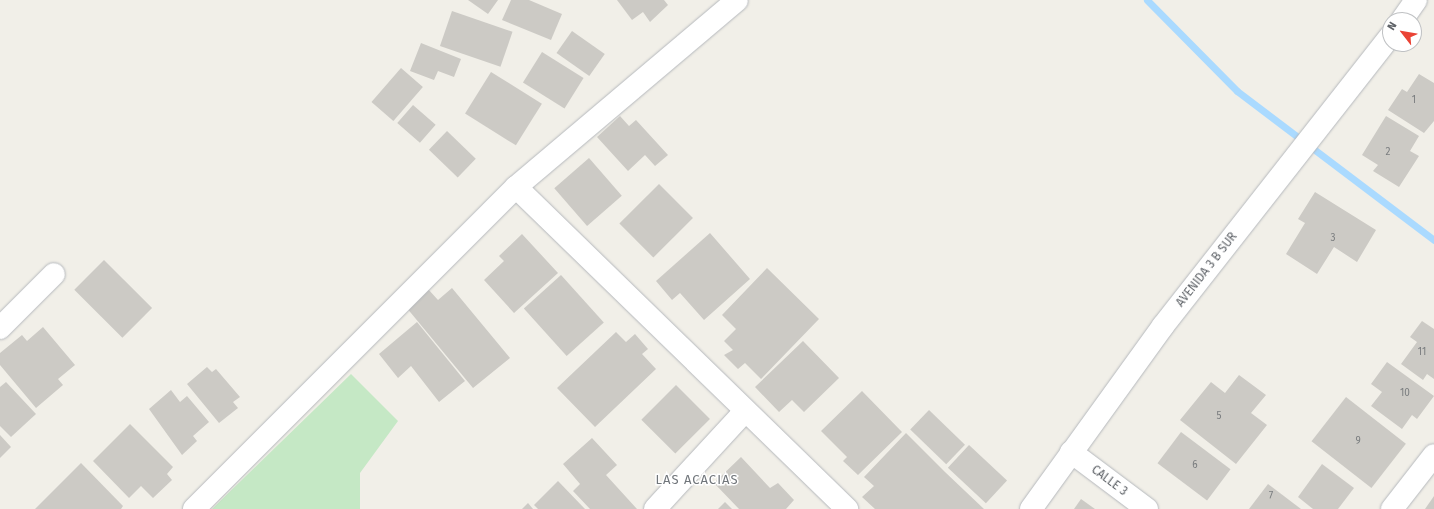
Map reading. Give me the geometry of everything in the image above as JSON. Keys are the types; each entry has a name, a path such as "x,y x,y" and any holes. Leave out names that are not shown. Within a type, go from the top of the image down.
{"street":[{"path":"194,509 516,187 737,0"},
{"path":"1408,12 1416,0"},
{"name":"AVENIDA 3 B SUR","path":"1031,509 1163,326 1382,46"},
{"path":"516,187 847,509"},
{"path":"0,328 54,274"},
{"path":"655,509 745,411"},
{"name":"CALLE 3","path":"1071,452 1147,509"},
{"path":"1392,509 1434,455"}],"green space":[{"path":"351,374 398,421 360,473 360,509 212,509"}],"building":[{"path":"468,0 498,0 488,14"},
{"path":"511,0 529,0 562,14 551,40 502,20"},
{"path":"617,0 664,0 668,5 650,22 643,12 632,20"},
{"path":"452,11 513,32 500,67 440,46"},
{"path":"572,31 605,54 589,76 557,53"},
{"path":"421,43 461,59 454,77 438,71 434,80 410,71"},
{"path":"542,52 584,78 564,108 523,83"},
{"path":"401,68 423,87 393,121 371,102"},
{"path":"491,72 542,104 516,145 465,114"},
{"path":"1419,74 1434,83 1434,121 1424,133 1388,110 1402,89 1407,92"},
{"path":"413,105 436,125 420,143 397,123"},
{"path":"620,116 629,126 636,120 668,155 655,166 645,155 628,171 597,137"},
{"path":"1386,116 1419,136 1410,151 1419,156 1399,187 1373,171 1378,165 1362,155"},
{"path":"447,131 476,159 458,177 429,150"},
{"path":"589,158 622,196 587,226 554,188"},
{"path":"659,184 693,218 653,258 619,224"},
{"path":"1315,192 1376,230 1357,262 1334,247 1317,274 1286,254 1305,223 1298,219"},
{"path":"710,233 750,279 704,320 680,293 672,300 656,281"},
{"path":"522,234 558,273 514,313 484,280 504,261 499,256"},
{"path":"104,260 152,308 122,338 74,290"},
{"path":"767,268 819,319 761,379 745,363 738,369 724,355 733,350 724,341 736,329 722,315"},
{"path":"561,275 604,323 567,356 524,308"},
{"path":"452,288 510,358 473,388 406,307 428,289 438,300"},
{"path":"1422,321 1434,329 1434,379 1427,374 1423,380 1401,364 1417,342 1410,337"},
{"path":"417,322 465,381 439,402 411,366 398,378 379,354"},
{"path":"43,327 75,365 58,379 63,385 36,408 0,365 0,353 22,335 27,341"},
{"path":"616,332 626,342 635,334 648,349 642,354 656,369 595,427 557,388"},
{"path":"803,341 839,378 804,412 792,400 779,412 755,387"},
{"path":"1387,362 1434,396 1417,419 1412,415 1402,429 1371,406 1382,392 1371,384"},
{"path":"207,367 212,372 216,369 240,397 233,402 238,408 219,423 187,384"},
{"path":"1239,375 1266,395 1251,413 1267,425 1236,464 1180,420 1211,382 1225,393"},
{"path":"6,382 36,414 11,437 0,426 0,387"},
{"path":"676,385 710,419 675,454 641,420"},
{"path":"171,390 180,402 187,396 209,422 193,436 197,441 182,455 149,409"},
{"path":"862,391 902,432 858,475 843,461 847,457 821,431"},
{"path":"1346,397 1406,444 1371,488 1312,441"},
{"path":"929,410 965,445 946,464 910,429"},
{"path":"130,424 173,467 167,474 172,480 153,498 141,486 129,498 93,461"},
{"path":"1181,432 1231,469 1207,500 1158,463"},
{"path":"906,433 984,509 875,509 862,497 874,486 864,477"},
{"path":"0,435 11,447 0,458"},
{"path":"592,438 617,465 606,475 637,509 590,509 573,491 580,484 563,464"},
{"path":"969,445 1007,480 986,503 948,468"},
{"path":"741,457 770,488 778,483 794,500 786,509 739,509 714,483"},
{"path":"81,463 123,506 121,509 35,509"},
{"path":"1322,464 1354,488 1338,509 1313,509 1298,497"},
{"path":"558,481 585,509 538,509 534,505"},
{"path":"1268,484 1301,509 1249,509"},
{"path":"1434,496 1434,509 1425,509"},
{"path":"1081,499 1095,509 1074,509"},
{"path":"725,502 732,509 718,509"},
{"path":"528,503 533,509 522,509"}],"waterway":[{"path":"1147,0 1237,91 1434,240"}],"district":[{"name":"LAS ACACIAS","path":"697,480"}]}
